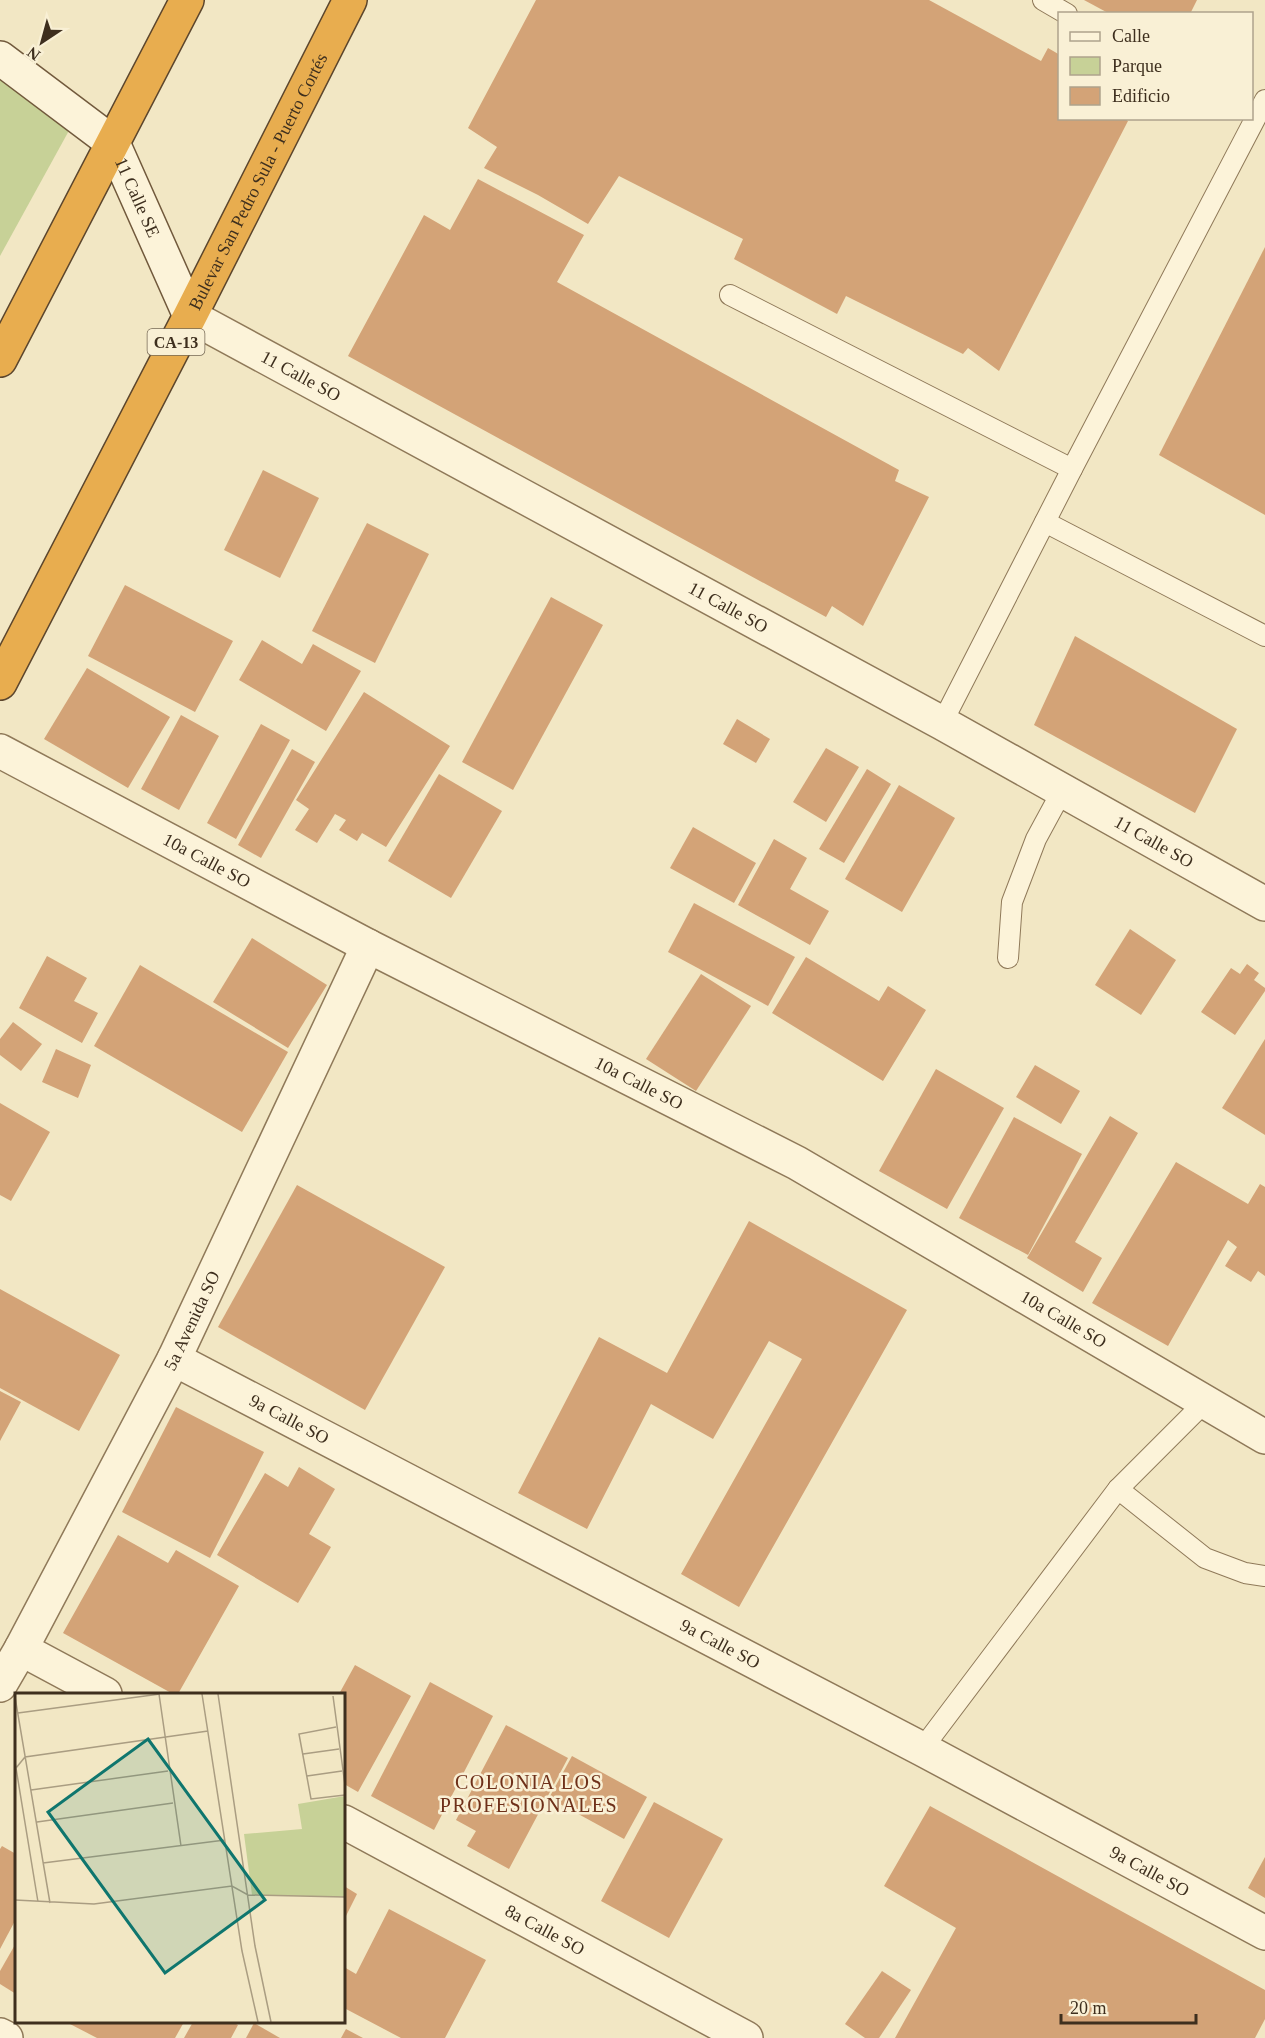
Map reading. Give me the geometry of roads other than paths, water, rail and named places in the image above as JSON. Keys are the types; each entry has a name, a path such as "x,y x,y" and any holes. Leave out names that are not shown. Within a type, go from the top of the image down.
{"highway":[{"path":"0,360 187,0"},
{"name":"Bulevar San Pedro Sula - Puerto Cortés","path":"0,683 350,0"}],"street":[{"name":"11 Calle SE","path":"0,58 113,143 190,316"},
{"name":"11 Calle SO","path":"190,316 942,723 1265,904"},
{"name":"10a Calle SO","path":"0,751 368,946 797,1163 1265,1437"},
{"name":"5a Avenida SO","path":"0,1685 174,1359 368,946"},
{"name":"9a Calle SO","path":"174,1359 922,1749 1265,1933"},
{"path":"21,1649 101,1693"},
{"name":"8a Calle SO","path":"345,1823 746,2038"},
{"path":"0,2035 6,2038"}],"lane":[{"path":"1043,0 1064,12"},
{"path":"1254,116 1265,100"},
{"path":"942,723 1252,120"},
{"path":"730,295 1072,469"},
{"path":"1045,522 1265,636"},
{"path":"1008,958 1012,902 1036,839 1062,791"},
{"path":"922,1749 1118,1489 1205,1402"},
{"path":"1118,1489 1205,1558 1245,1573 1265,1576"}],"district":[{"name":"COLONIA LOS PROFESIONALES","path":"529,1794"}]}
